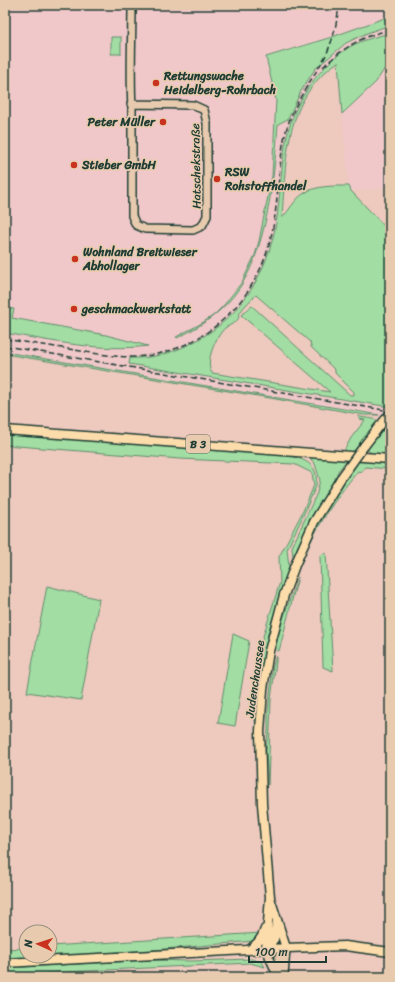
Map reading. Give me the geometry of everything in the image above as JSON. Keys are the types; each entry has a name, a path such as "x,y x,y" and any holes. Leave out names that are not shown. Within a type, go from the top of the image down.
{"main road":[{"name":"Judenchaussee","path":"266,949 270,897 262,804 260,731 263,689 269,652 284,595 295,565 314,522 341,478 390,414"},
{"name":"B 3","path":"5,430 390,459"},
{"name":"Judenchaussee","path":"270,897 286,948"},
{"path":"249,950 263,936 268,920"},
{"path":"266,949 274,939 277,920"},
{"path":"5,963 345,946 390,952"}],"street":[{"name":"Hatschekstraße","path":"132,5 132,104 132,216 136,225 145,229 193,230 202,226 207,216 208,123 204,110 193,104 132,104"},
{"path":"279,977 286,948"},
{"path":"266,949 279,977"}],"shaded area":[{"path":"5,5 390,5 390,16 332,37 266,57 276,100 272,176 259,241 255,255 242,282 214,315 225,306 244,282 251,269 261,242 274,172 278,124 288,119 301,91 315,69 346,43 367,33 390,25 390,33 369,39 320,73 296,109 287,136 277,216 271,245 260,275 243,302 221,324 195,342 165,354 150,357 130,358 129,364 390,408 390,417 5,352 5,333 91,347 134,348 147,345 106,335 12,318 13,309 5,308","holes":["214,315 203,324 190,331"]},
{"path":"385,68 390,70 390,187 351,191 349,186 342,114 376,82"}],"green space":[{"path":"390,16 390,25 367,33 346,43 315,69 301,91 288,119 278,124 274,169 267,214 256,256 248,273 239,289 228,303 214,316 177,338 176,337 214,315 224,305 242,282 255,255 272,176 276,100 266,57 332,37"},
{"path":"390,33 390,70 385,68 376,82 342,114 338,62 320,77 307,94 298,112 291,132 287,152 282,218 297,199 308,191 325,187 349,186 351,191 390,232 390,407 129,364 130,358 149,357 168,353 196,341 219,325 233,313 244,300 262,269 274,235 283,156 290,124 301,99 316,77 345,50 355,44","holes":["256,295 310,342 311,347 335,370 335,373 354,392 354,395 350,395 252,306 241,315 330,392 212,373 210,369 210,356 218,337 225,328 237,321 240,312"]},
{"path":"111,37 121,37 121,54 111,54"},
{"path":"5,308 14,309 12,318 106,335 148,346 112,348 94,347 5,333"},
{"path":"5,352 379,415 364,415 5,354"},
{"path":"358,416 378,421 353,452 344,451 351,438 365,420 359,419"},
{"path":"385,426 390,427 390,455 371,453 367,449"},
{"path":"5,433 268,453 294,457 309,463 314,469 316,486 287,549 289,567 268,633 259,690 256,727 254,713 257,674 262,640 280,582 279,557 303,511 314,485 312,473 294,464 180,459 5,445"},
{"path":"309,457 347,460 338,471 336,477 310,520 293,558 292,547 317,493 320,480 315,464"},
{"path":"359,461 390,463 390,469 365,467 361,472 358,471 341,492 326,515 312,539 295,576 286,600 268,663 284,600 310,537 345,479"},
{"path":"326,553 333,671 323,667 320,555"},
{"path":"298,577 279,651 277,651 278,637 284,615"},
{"path":"47,586 99,599 81,700 27,692"},
{"path":"233,634 249,641 235,726 218,723"},
{"path":"276,656 271,699 268,785 266,751 268,712 273,666"},
{"path":"262,933 254,941 154,950 58,956 58,946"},
{"path":"18,948 18,958 5,959 5,949"},
{"path":"251,959 262,962 265,967 250,963 5,975 5,968 150,960 192,961"}],"railway":[{"path":"5,339 96,354 134,357 157,354 180,347 200,337 219,323 236,307 250,288 261,267 269,245 275,218 282,149 288,124 302,94 328,51 334,32 339,5"},
{"path":"323,67 354,43 380,32 390,30"},
{"path":"5,346 390,411"}],"place":[{"name":"Rettungswache Heidelberg-Rohrbach","path":"156,83"},
{"name":"Peter Müller","path":"163,122"},
{"name":"Stieber GmbH","path":"74,165"},
{"name":"RSW Rohstoffhandel","path":"217,179"},
{"name":"Wohnland Breitwieser Abhollager","path":"75,259"},
{"name":"geschmackwerkstatt","path":"74,309"}]}
